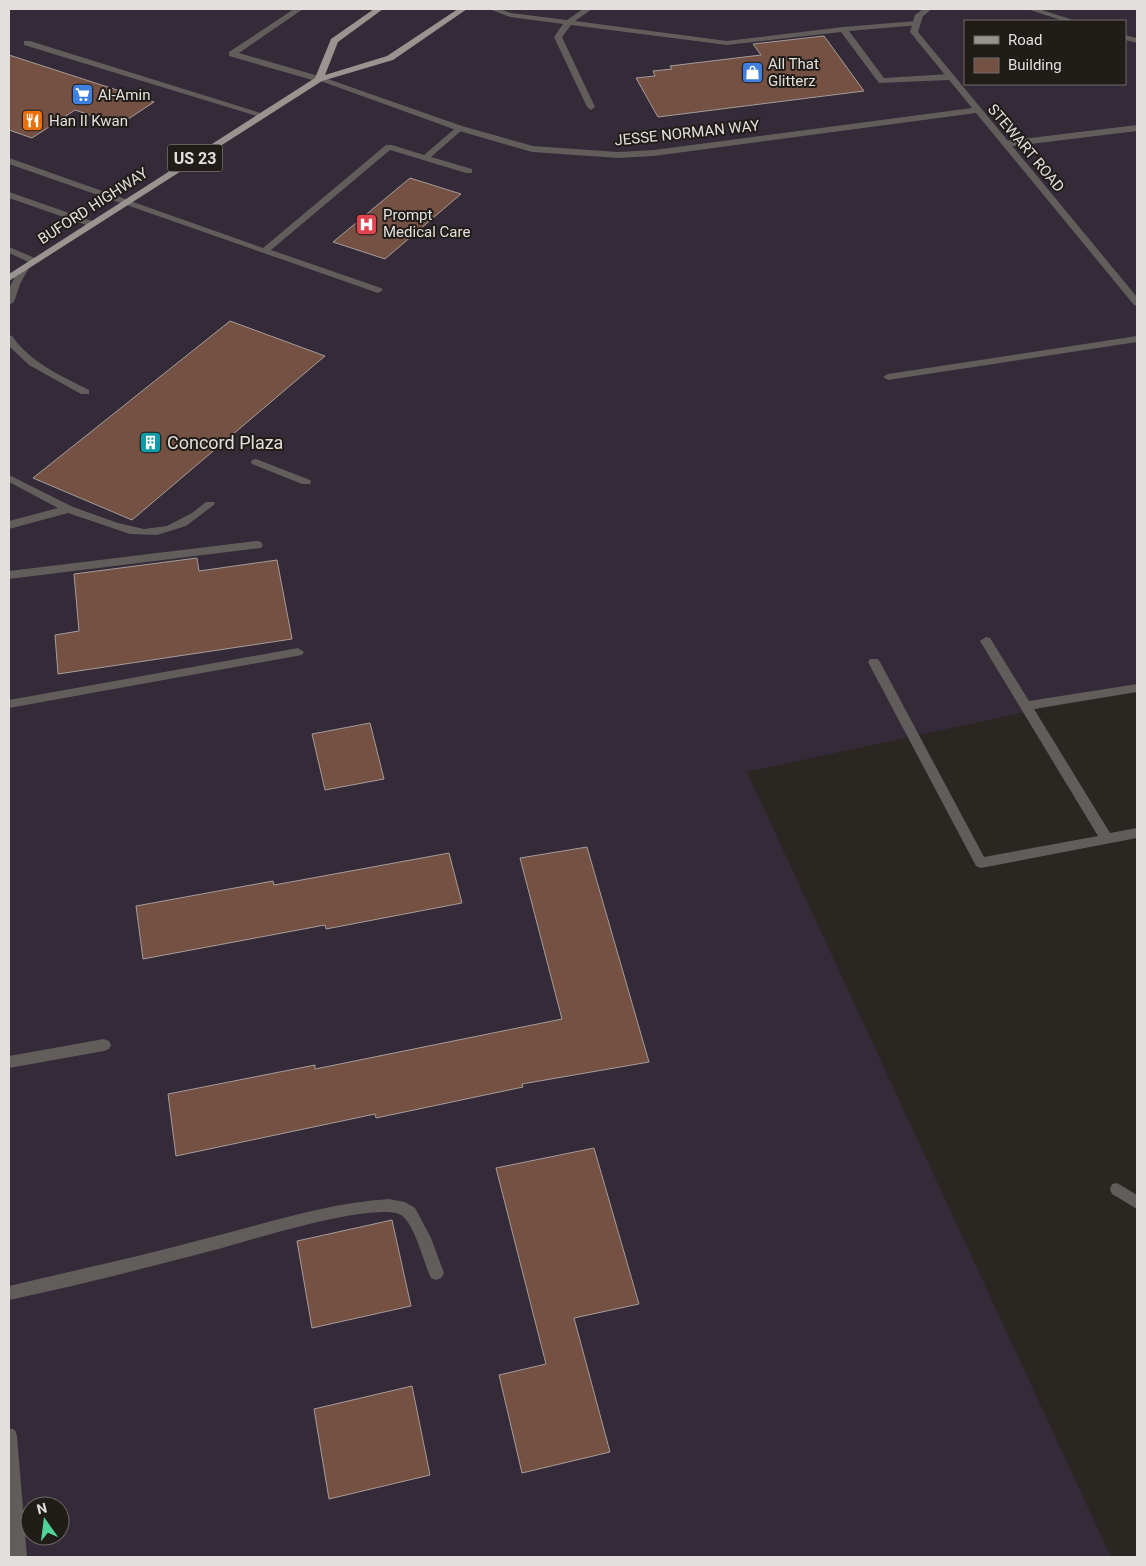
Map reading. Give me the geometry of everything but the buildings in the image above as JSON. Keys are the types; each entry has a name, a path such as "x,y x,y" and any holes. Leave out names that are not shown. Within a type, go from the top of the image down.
{"main road":[{"path":"319,79 334,41 379,9"},
{"name":"BUFORD HIGHWAY","path":"9,278 319,79 390,58 463,9"}],"street":[{"name":"JESSE NORMAN WAY","path":"299,9 232,54 319,79 459,128 532,149 618,155 654,153 977,110"},
{"path":"493,9 510,15 727,43 843,28 916,23 919,15 928,9"},
{"path":"588,9 570,22 558,37 592,107"},
{"path":"1031,9 1069,20"},
{"name":"STEWART ROAD","path":"916,23 914,32 1137,304"},
{"path":"843,28 882,81 949,76"},
{"path":"27,43 263,115"},
{"path":"424,158 459,128"},
{"path":"1005,144 1137,128"},
{"path":"266,250 389,147 469,171"},
{"path":"9,161 378,290"},
{"path":"9,195 92,224"},
{"path":"9,250 34,261"},
{"path":"9,302 14,284 24,268"},
{"path":"9,338 15,350 43,370 85,392"},
{"path":"888,377 1137,339"},
{"path":"256,462 306,482"},
{"path":"9,478 69,510 124,530 153,533 175,529 194,518 210,504"},
{"path":"9,525 69,510"},
{"path":"9,575 257,545"},
{"path":"986,641 1107,839"},
{"path":"9,704 298,652"},
{"path":"874,662 981,863 1137,833"},
{"path":"1026,706 1137,688"},
{"path":"9,1062 104,1045"},
{"path":"1117,1189 1137,1203"},
{"path":"9,1293 207,1246 320,1215 378,1205 406,1209 413,1216 436,1273"},
{"path":"9,1436 19,1557"}],"shaded area":[{"path":"9,9 1137,9 1137,688 747,772 1111,1557 9,1557"}],"place":[{"name":"All That Glitterz","path":"752,73"},
{"name":"Al-Amin","path":"82,95"},
{"name":"Han Il Kwan","path":"33,121"},
{"name":"Prompt Medical Care","path":"367,224"},
{"name":"Concord Plaza","path":"151,442"}]}
